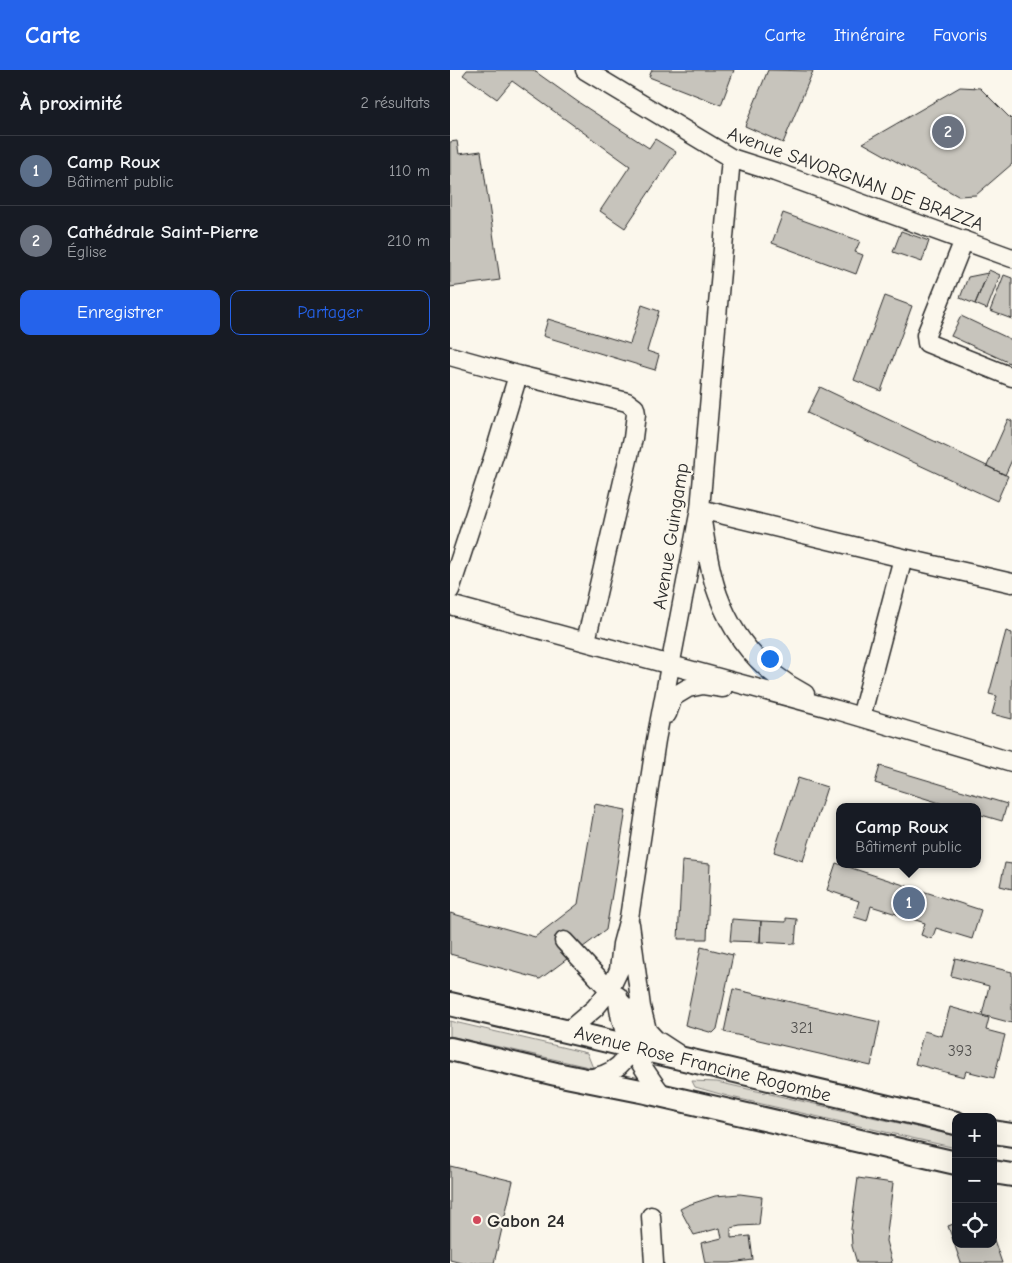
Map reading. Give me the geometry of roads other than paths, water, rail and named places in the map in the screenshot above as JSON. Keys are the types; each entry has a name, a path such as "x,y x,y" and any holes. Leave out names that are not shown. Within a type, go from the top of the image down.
{"main road":[{"name":"Avenue Rose Francine Rogombe","path":"450,1004 952,1122"},
{"path":"450,1011 517,1025 527,1022"},
{"name":"Avenue Rose Francine Rogombe","path":"450,1050 663,1096 952,1162"},
{"path":"997,1133 1012,1136"},
{"path":"997,1173 1012,1175"}],"street":[{"name":"Avenue SAVORGNAN DE BRAZZA","path":"585,70 731,158 1012,258"},
{"name":"Avenue Guingamp","path":"629,918 656,740 700,509 731,158"},
{"path":"964,240 926,335 927,343 1012,377"},
{"path":"450,356 627,402 634,408 636,414 633,438 586,642"},
{"path":"450,590 518,375"},
{"path":"837,710 786,684 763,665 742,643 727,618 717,594 700,509 1012,583"},
{"path":"862,717 903,558"},
{"path":"450,606 837,710 1012,762"},
{"path":"656,740 673,697 688,688 703,685 735,690 804,708 837,710"},
{"path":"629,918 622,944 614,995 622,1026 646,1074 663,1096"},
{"path":"579,1079 600,1077 624,1062 646,1026 641,1007 629,918"},
{"path":"564,940 614,995 646,1026 655,1038 689,1061"},
{"path":"568,1031 614,995"},
{"path":"651,1216 654,1263"}],"place":[{"name":"Cathédrale Saint-Pierre","path":"948,132"},
{"name":"Camp Roux","path":"909,903"},
{"name":"Gabon 24","path":"477,1220"}]}
